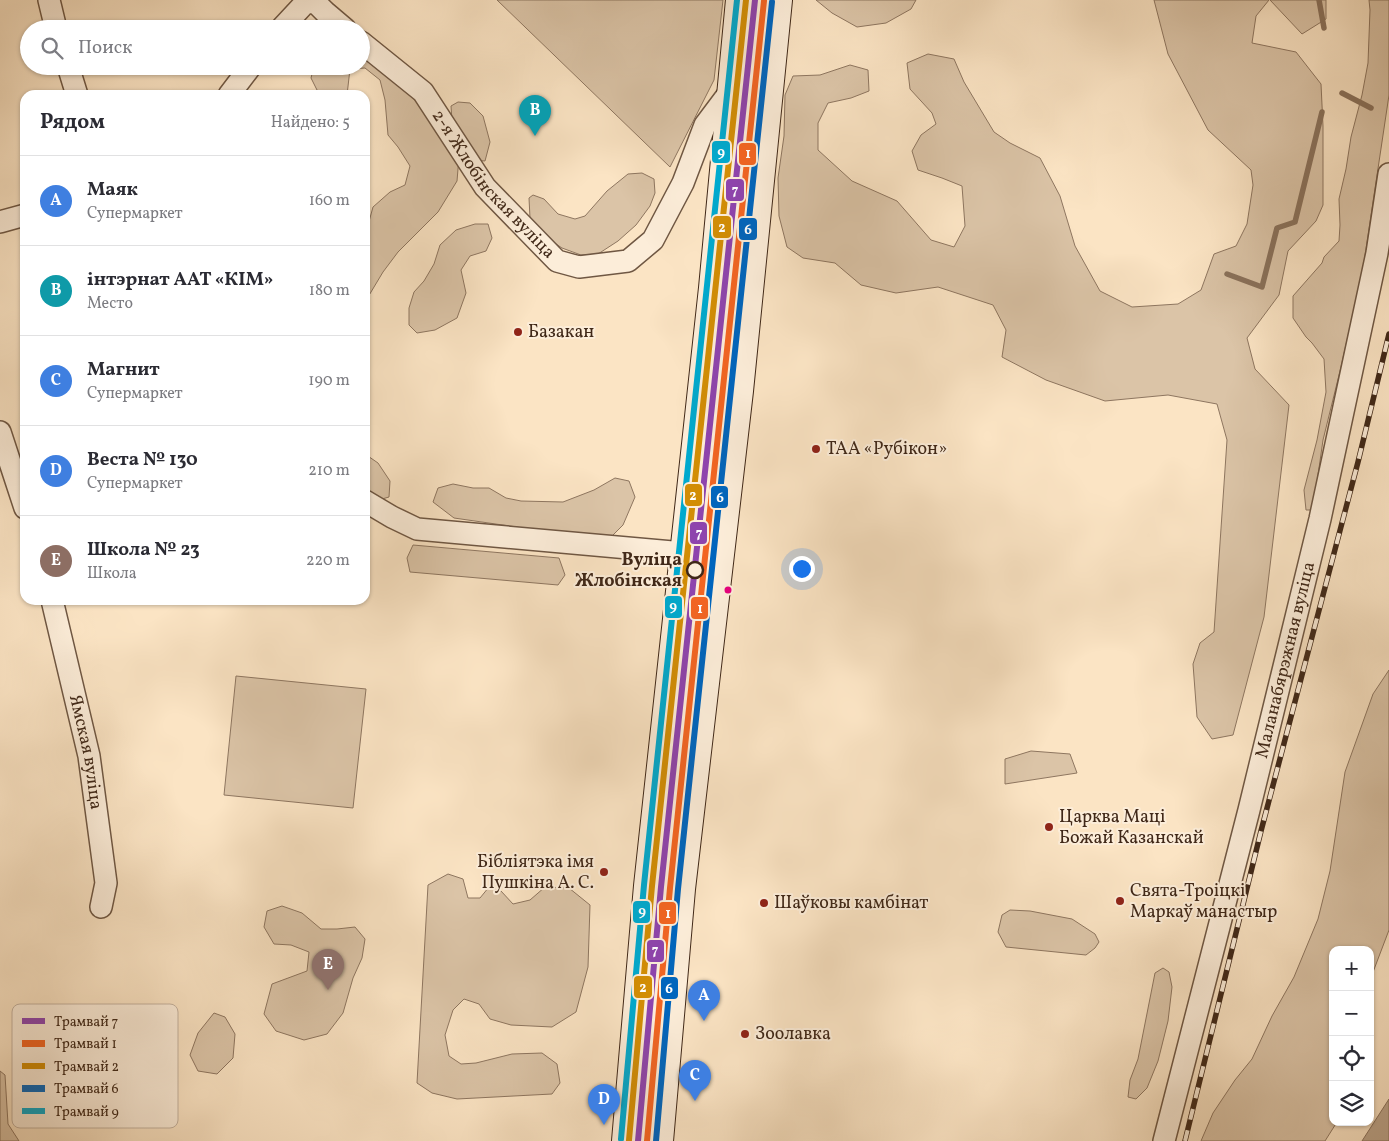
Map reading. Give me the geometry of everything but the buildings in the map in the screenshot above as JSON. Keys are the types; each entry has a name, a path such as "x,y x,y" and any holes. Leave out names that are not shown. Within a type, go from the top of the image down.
{"main road":[{"path":"626,1141 648,886 713,288 740,0"},
{"path":"659,1141 681,889 749,292 778,0"}],"street":[{"path":"49,0 54,20"},
{"path":"290,20 306,2 316,3 334,20"},
{"path":"736,33 774,36"},
{"name":"2-я Жлобінская вуліца","path":"370,49 424,92 485,187 557,260 579,268 628,261 653,240 683,183 705,125 732,89"},
{"path":"71,75 75,90"},
{"path":"233,90 244,75"},
{"path":"732,89 769,93"},
{"name":"Маланабярэжная вуліца","path":"1164,1141 1249,810 1320,519 1377,253 1389,174"},
{"path":"0,222 20,216"},
{"path":"713,288 749,292"},
{"path":"0,432 20,493"},
{"path":"370,504 392,518 417,529 684,553"},
{"name":"Ямская вуліца","path":"53,605 89,756 106,883 101,906"},
{"path":"648,886 681,889"}],"shaded area":[{"path":"497,0 723,0 714,80 670,167"},
{"path":"816,0 916,0 911,9 886,23 857,27 832,13"},
{"path":"1154,0 1269,0 1256,16 1252,43 1296,52 1321,84 1323,205 1316,221 1288,251 1279,295 1247,338 1255,369 1289,405 1264,617 1233,735 1212,739 1197,717 1193,664 1200,643 1214,632 1227,440 1217,404 1168,395 1105,401 1046,380 1002,357 1006,330 993,305 938,287 896,293 861,285 835,263 803,258 787,247 779,216 778,178 784,136 785,95 793,76 820,75 850,65 868,70 869,91 851,98 828,103 818,123 818,150 852,181 897,201 931,240 954,247 965,226 962,186 918,170 912,151 921,135 936,124 932,113 910,89 907,63 928,54 954,59 964,82 994,132 1010,143 1040,158 1060,196 1075,246 1100,291 1132,307 1178,304 1201,290 1214,254 1236,246 1247,224 1253,185 1251,170 1208,130 1168,54"},
{"path":"1270,0 1326,0 1326,19 1302,34"},
{"path":"1369,0 1389,0 1389,95 1363,269 1323,440 1313,510 1306,510 1304,490 1317,440 1326,392 1324,359 1293,318 1293,296 1339,241 1339,199 1368,63"},
{"path":"370,57 388,71 421,107 459,157 457,181 438,212 398,252 370,294 370,218 373,207 390,192 405,185 410,166 388,135 385,100 380,80 370,72"},
{"path":"312,75 349,75 348,90 317,90 311,78"},
{"path":"458,102 470,103 483,116 490,142 485,161 474,160 452,121 451,106"},
{"path":"642,173 654,179 655,193 650,206 636,225 618,241 598,254 581,255 562,248 544,236 530,218 529,198 533,195 544,199 558,214 575,219 585,216 607,191 628,174"},
{"path":"475,224 488,224 492,238 486,251 470,256 461,270 466,293 457,318 435,330 417,333 409,325 409,308 414,292 424,281 434,264 440,245 456,230"},
{"path":"370,457 378,463 390,481 389,497 375,501 370,500"},
{"path":"615,478 629,481 635,497 623,525 612,536 572,535 454,518 433,502 438,488 453,484 473,488 489,488 506,498 521,501 563,502 594,490"},
{"path":"413,545 559,558 565,575 558,585 410,572 407,558"},
{"path":"1389,670 1389,930 1374,969 1374,946 1329,946 1329,1126 1334,1126 1325,1141 1201,1141 1213,1113 1252,1059 1272,1016 1294,977 1318,919 1330,871 1345,772 1373,694"},
{"path":"236,676 366,689 353,808 224,795"},
{"path":"1031,751 1070,754 1077,773 1005,784 1005,759"},
{"path":"448,874 463,879 468,898 480,898 489,887 501,891 513,904 530,900 545,887 569,888 590,905 588,967 576,1012 552,1027 511,1025 490,1019 479,1004 464,999 453,1010 445,1035 449,1056 461,1064 476,1063 512,1054 542,1053 557,1064 560,1083 552,1094 457,1099 432,1093 417,1083 428,885"},
{"path":"282,906 302,913 321,929 355,927 365,939 362,958 353,978 343,1013 327,1034 304,1040 276,1031 264,1014 272,984 307,971 309,952 291,945 274,944 264,927 267,911"},
{"path":"1010,910 1030,911 1072,919 1095,934 1099,942 1086,955 1006,947 998,932 1002,915"},
{"path":"1163,968 1169,972 1172,987 1168,1021 1158,1061 1147,1088 1136,1099 1128,1097 1130,1080 1138,1059 1155,973"},
{"path":"214,1013 225,1017 235,1034 233,1058 217,1074 198,1071 190,1055 198,1033"},
{"path":"0,1071 5,1075 8,1124 19,1141 0,1141"},
{"path":"1389,1099 1389,1141 1362,1141 1372,1126 1374,1126 1374,1122"}],"waterway":[{"path":"1319,0 1324,28"},
{"path":"1342,93 1371,108"},
{"path":"1227,274 1262,287 1277,228 1295,222 1322,112"}],"railway":[{"path":"1185,1141 1261,831 1358,462 1389,334"}],"tram line":[{"name":"9","path":"621,1139 644,885 737,0"},
{"name":"2","path":"629,1140 652,886 746,0"},
{"name":"7","path":"638,1141 661,887 755,0"},
{"name":"1","path":"647,1141 670,888 764,1"},
{"name":"6","path":"656,1141 678,889 772,2"}],"place":[{"name":"інтэрнат ААТ «КІМ»","path":"535,136"},
{"name":"Базакан","path":"518,332"},
{"name":"ТАА «Рубікон»","path":"816,449"},
{"name":"Вуліца Жлобінская","path":"695,570"},
{"name":"Царква Маці Божай Казанскай","path":"1049,827"},
{"name":"Бібліятэка імя Пушкіна А. С.","path":"604,872"},
{"name":"Свята-Троіцкі Маркаў манастыр","path":"1120,901"},
{"name":"Шаўковы камбінат","path":"764,903"},
{"name":"Школа № 23","path":"328,990"},
{"name":"Маяк","path":"704,1021"},
{"name":"Зоолавка","path":"745,1034"},
{"name":"Магнит","path":"695,1101"},
{"name":"Веста № 130","path":"604,1125"}]}
